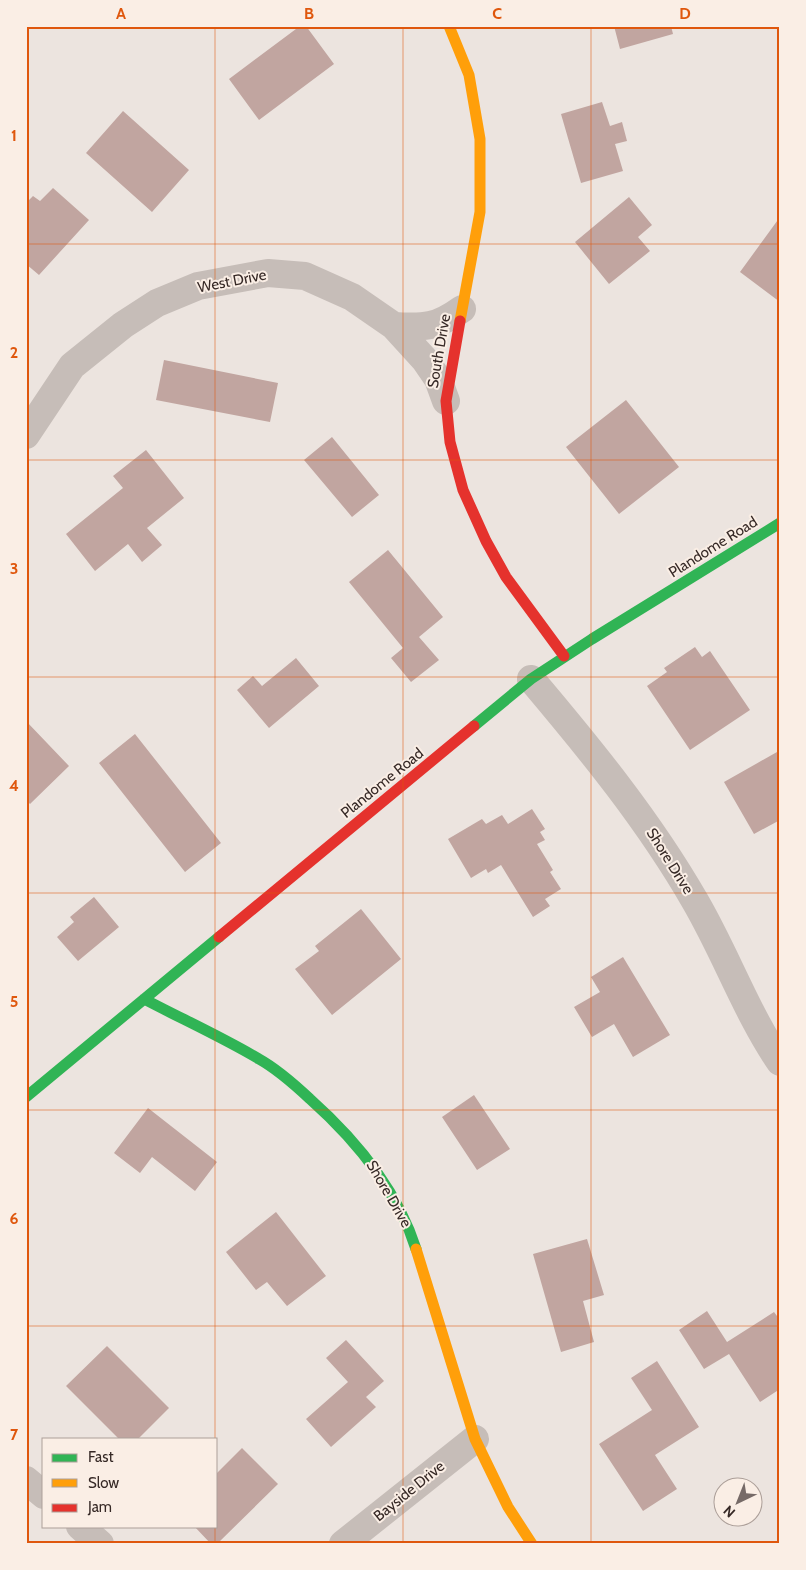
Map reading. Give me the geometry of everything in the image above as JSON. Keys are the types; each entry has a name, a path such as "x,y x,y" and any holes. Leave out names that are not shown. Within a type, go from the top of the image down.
{"street":[{"name":"South Drive","path":"449,26 469,75 480,139 480,212 446,401 450,442 463,490 486,541 511,584 564,656"},
{"name":"West Drive","path":"26,435 72,366 123,325 157,302 198,286 268,273 305,276 352,297 394,326 425,360 438,379 446,401"},
{"path":"394,326 430,326 448,320 462,309"},
{"name":"Plandome Road","path":"26,1097 531,679 564,656 780,523"},
{"name":"Shore Drive","path":"531,679 608,772 646,822 696,902 764,1039 780,1062"},
{"name":"Shore Drive","path":"144,999 260,1059 290,1081 340,1126 378,1172 409,1226 475,1439 508,1507 532,1544"},
{"name":"Bayside Drive","path":"343,1544 475,1439"},
{"path":"26,1480 42,1493"},
{"path":"82,1528 100,1544"}],"building":[{"path":"300,26 306,26 334,64 259,120 229,79"},
{"path":"614,26 671,26 673,34 620,49"},
{"path":"602,102 610,126 622,122 627,141 615,144 623,171 581,183 561,114"},
{"path":"123,111 189,170 152,212 86,153"},
{"path":"53,188 89,220 39,275 26,264 26,203 33,196 40,201"},
{"path":"629,197 652,225 638,237 650,251 609,284 575,242"},
{"path":"780,217 780,302 740,272"},
{"path":"164,360 278,383 270,422 156,400"},
{"path":"626,400 679,467 619,514 566,447"},
{"path":"332,437 379,495 352,517 304,460"},
{"path":"146,450 184,498 147,528 162,545 142,562 128,544 95,571 66,534 123,488 113,476"},
{"path":"388,550 443,617 419,637 439,660 411,682 391,658 403,648 349,582"},
{"path":"695,647 702,657 710,651 750,710 690,750 647,686 667,672 664,668"},
{"path":"296,658 319,686 269,728 237,690 253,676 262,686"},
{"path":"26,721 69,766 30,804 26,800"},
{"path":"135,734 221,843 185,872 99,763"},
{"path":"777,752 780,758 780,820 754,834 724,782"},
{"path":"532,809 545,829 540,832 545,840 537,844 553,870 550,872 561,889 545,899 550,906 533,917 501,865 488,873 486,869 471,878 448,839 482,819 486,824 502,815 508,824"},
{"path":"94,897 119,927 78,961 57,937 74,922 70,917"},
{"path":"361,909 401,959 332,1015 295,969 319,951 315,946"},
{"path":"623,957 670,1035 633,1057 614,1024 592,1037 574,1007 600,992 591,977"},
{"path":"474,1095 510,1149 477,1170 442,1117"},
{"path":"148,1108 217,1162 195,1191 152,1157 140,1173 114,1153"},
{"path":"276,1212 326,1276 287,1306 267,1282 256,1290 226,1252"},
{"path":"587,1239 604,1295 583,1301 594,1342 561,1352 533,1254"},
{"path":"707,1311 727,1342 774,1312 780,1320 780,1389 760,1402 729,1354 704,1369 679,1330"},
{"path":"346,1340 384,1381 366,1397 376,1407 331,1447 306,1419 348,1382 326,1358"},
{"path":"107,1346 169,1408 139,1438 118,1438 66,1386"},
{"path":"657,1361 699,1427 655,1455 677,1489 643,1511 599,1444 652,1410 631,1378"},
{"path":"242,1448 278,1484 217,1544 211,1544 196,1528 218,1528 218,1472"}],"traffic: fast":[{"path":"474,726 531,679 592,639 780,523"},
{"path":"26,1097 219,937"},
{"path":"144,999 266,1063 304,1093 343,1131 373,1167 398,1206 416,1249"}],"traffic: slow":[{"path":"449,26 469,75 480,139 480,212 460,321"},
{"path":"416,1249 475,1439 508,1507 532,1544"}],"traffic: jam":[{"path":"460,321 446,401 450,442 463,490 486,541 506,577 564,656"},
{"path":"219,937 474,726"}]}
